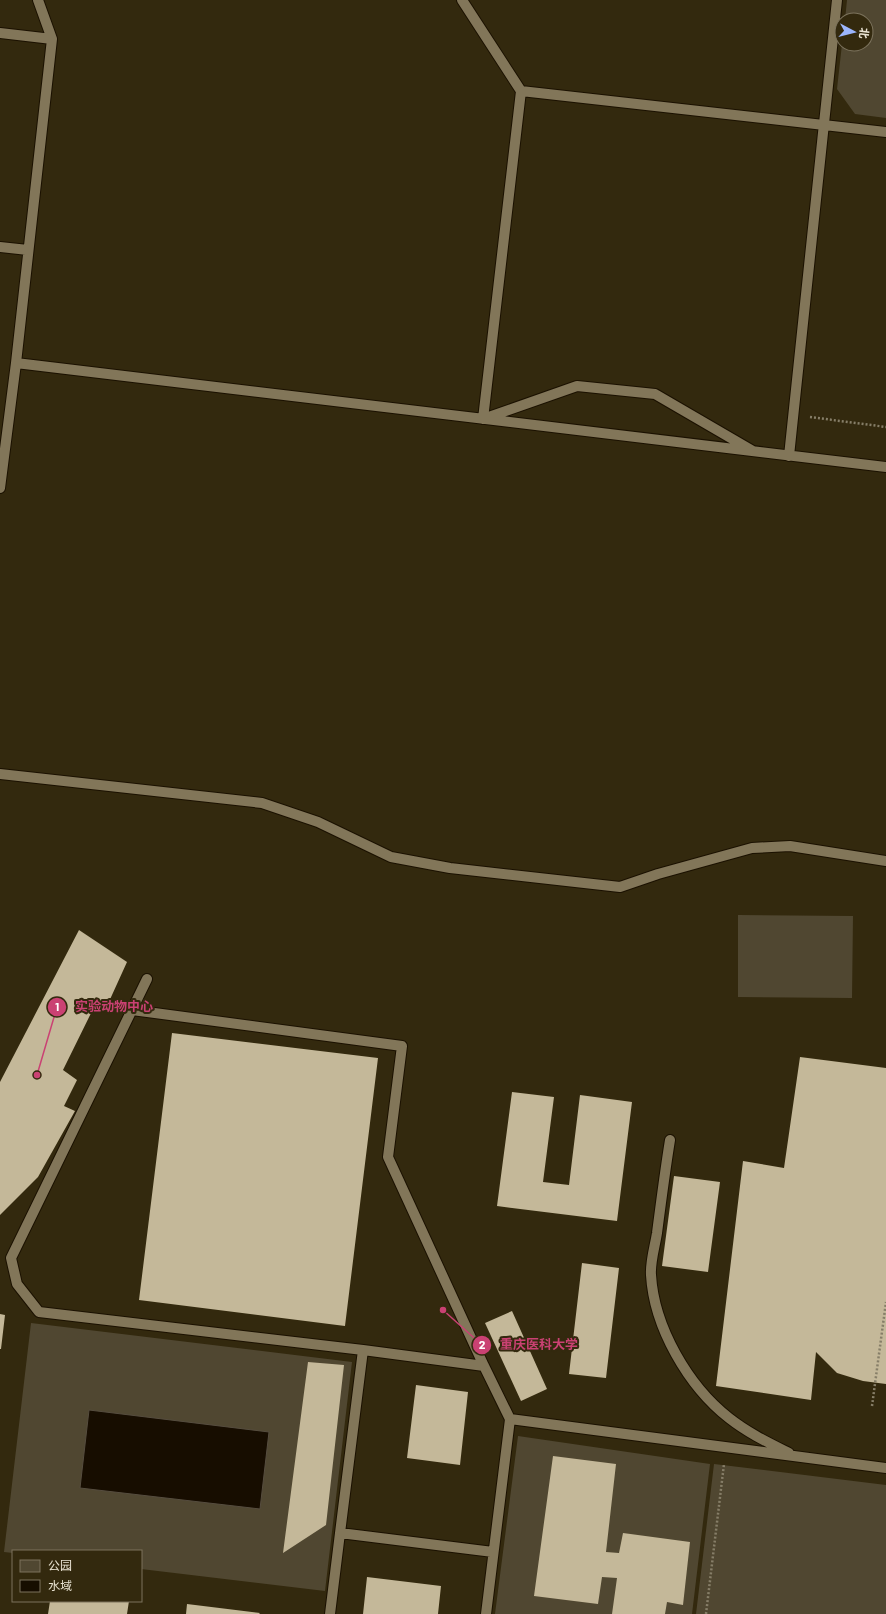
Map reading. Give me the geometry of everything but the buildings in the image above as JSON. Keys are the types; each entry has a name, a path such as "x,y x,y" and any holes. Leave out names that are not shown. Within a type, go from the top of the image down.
{"lane":[{"path":"0,488 2,456 16,363 52,39 38,0"},
{"path":"462,0 520,91 483,419"},
{"path":"789,456 838,0"},
{"path":"0,33 52,39"},
{"path":"520,91 886,132"},
{"path":"0,247 28,250"},
{"path":"16,363 886,467"},
{"path":"483,419 577,386 655,394 753,451"},
{"path":"0,774 262,803 318,822 391,857 450,868 620,887 658,874 752,848 790,846 886,861"},
{"path":"147,979 11,1258 17,1284 39,1312 363,1350 484,1366"},
{"path":"132,1010 402,1046 388,1157 510,1419 486,1614"},
{"path":"670,1140 651,1274 657,1312 667,1339 688,1373 709,1398 729,1418 756,1437 796,1457"},
{"path":"330,1614 363,1350"},
{"path":"510,1419 886,1468"},
{"path":"340,1533 494,1552"}],"path":[{"path":"793,415 886,427"},
{"path":"872,1406 886,1302"},
{"path":"706,1614 726,1448"}],"green space":[{"path":"847,0 886,0 886,118 855,114 837,89 841,52 874,52 874,12 846,12"},
{"path":"738,915 853,916 852,998 738,997"},
{"path":"31,1323 352,1362 325,1591 142,1569 142,1550 12,1550 12,1553 4,1552"},
{"path":"518,1436 710,1464 692,1614 495,1614"},
{"path":"714,1464 886,1485 886,1614 696,1614"}],"water":[{"path":"89,1410 269,1432 260,1509 80,1488"}],"place":[{"name":"实验动物中心","path":"37,1075"},
{"name":"重庆医科大学","path":"443,1310"}]}
